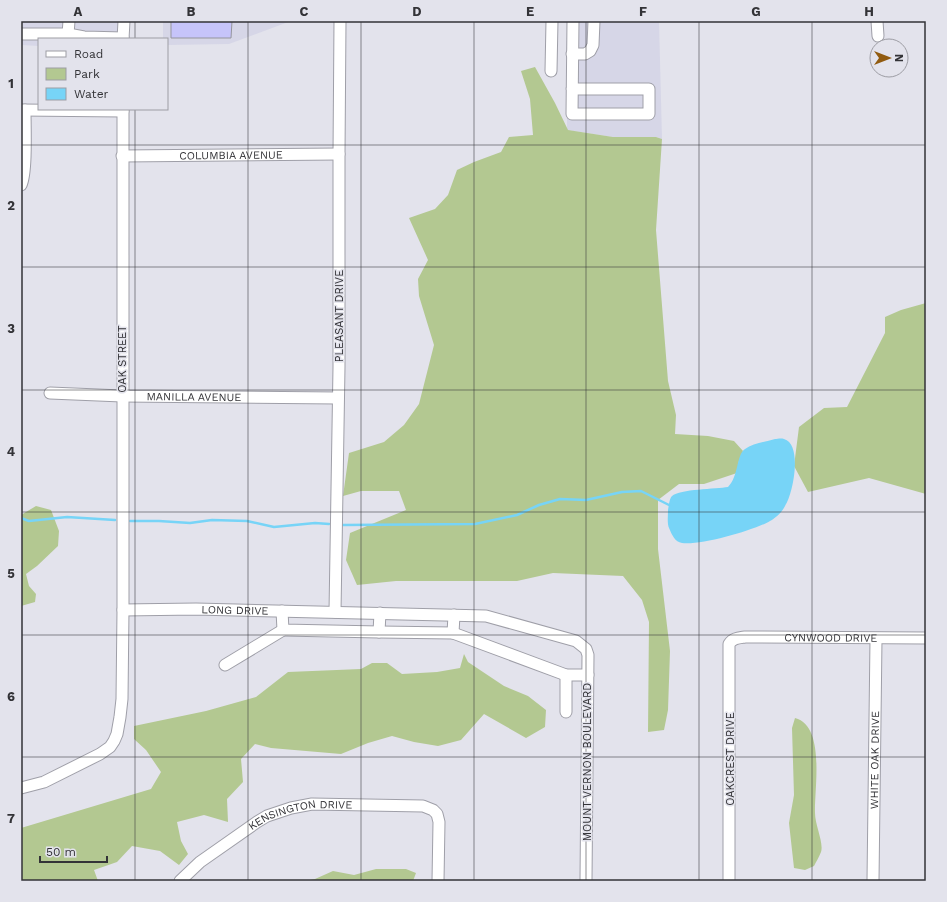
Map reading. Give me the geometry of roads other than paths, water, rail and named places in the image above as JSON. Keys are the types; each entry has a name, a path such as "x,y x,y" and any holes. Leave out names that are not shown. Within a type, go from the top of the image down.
{"street":[{"path":"68,34 69,21"},
{"path":"124,21 124,38"},
{"name":"PLEASANT DRIVE","path":"335,612 340,293 340,21"},
{"path":"551,71 552,21"},
{"path":"572,21 572,54 572,89 572,114 649,114 649,90 572,89"},
{"path":"572,54 584,54 590,51 593,45 594,21"},
{"path":"877,21 878,36"},
{"path":"21,34 68,34 84,37 104,38"},
{"path":"21,185 23,181 24,166 23,110 123,110"},
{"name":"OAK STREET","path":"123,110 123,610"},
{"name":"COLUMBIA AVENUE","path":"122,156 339,154"},
{"name":"MANILLA AVENUE","path":"50,393 122,396 338,398"},
{"name":"LONG DRIVE","path":"123,610 152,608 486,616 576,640 581,644"},
{"path":"21,788 44,782 91,759 110,747 114,741 117,734 122,699 123,610"},
{"path":"282,611 283,630"},
{"path":"379,632 380,613"},
{"path":"453,633 454,615"},
{"path":"224,665 283,630 453,633 566,675 588,675"},
{"name":"CYNWOOD DRIVE","path":"735,639 745,637 876,639 926,638"},
{"name":"OAKCREST DRIVE","path":"729,881 729,644 735,639"},
{"name":"WHITE OAK DRIVE","path":"873,881 876,639"},
{"name":"MOUNT VERNON BOULEVARD","path":"581,644 586,649 588,655 586,881"},
{"path":"566,675 566,712"},
{"name":"KENSINGTON DRIVE","path":"180,881 200,862 257,822 273,814 291,808 312,804 417,805 429,807 437,814 439,822 438,881"}],"water":[{"path":"775,439 784,439 790,443 795,459 795,470 791,492 779,515 763,525 713,540 682,543 676,540 668,526 668,510 671,497 682,492 728,487 734,477 742,452 752,445"}],"waterway":[{"path":"343,525 475,524 517,515 539,505 560,499 586,500 622,492 641,491 669,505"},
{"path":"21,518 29,521 67,517 115,520"},
{"path":"130,521 190,523 212,520 247,521 274,527 315,523 329,524"}]}
